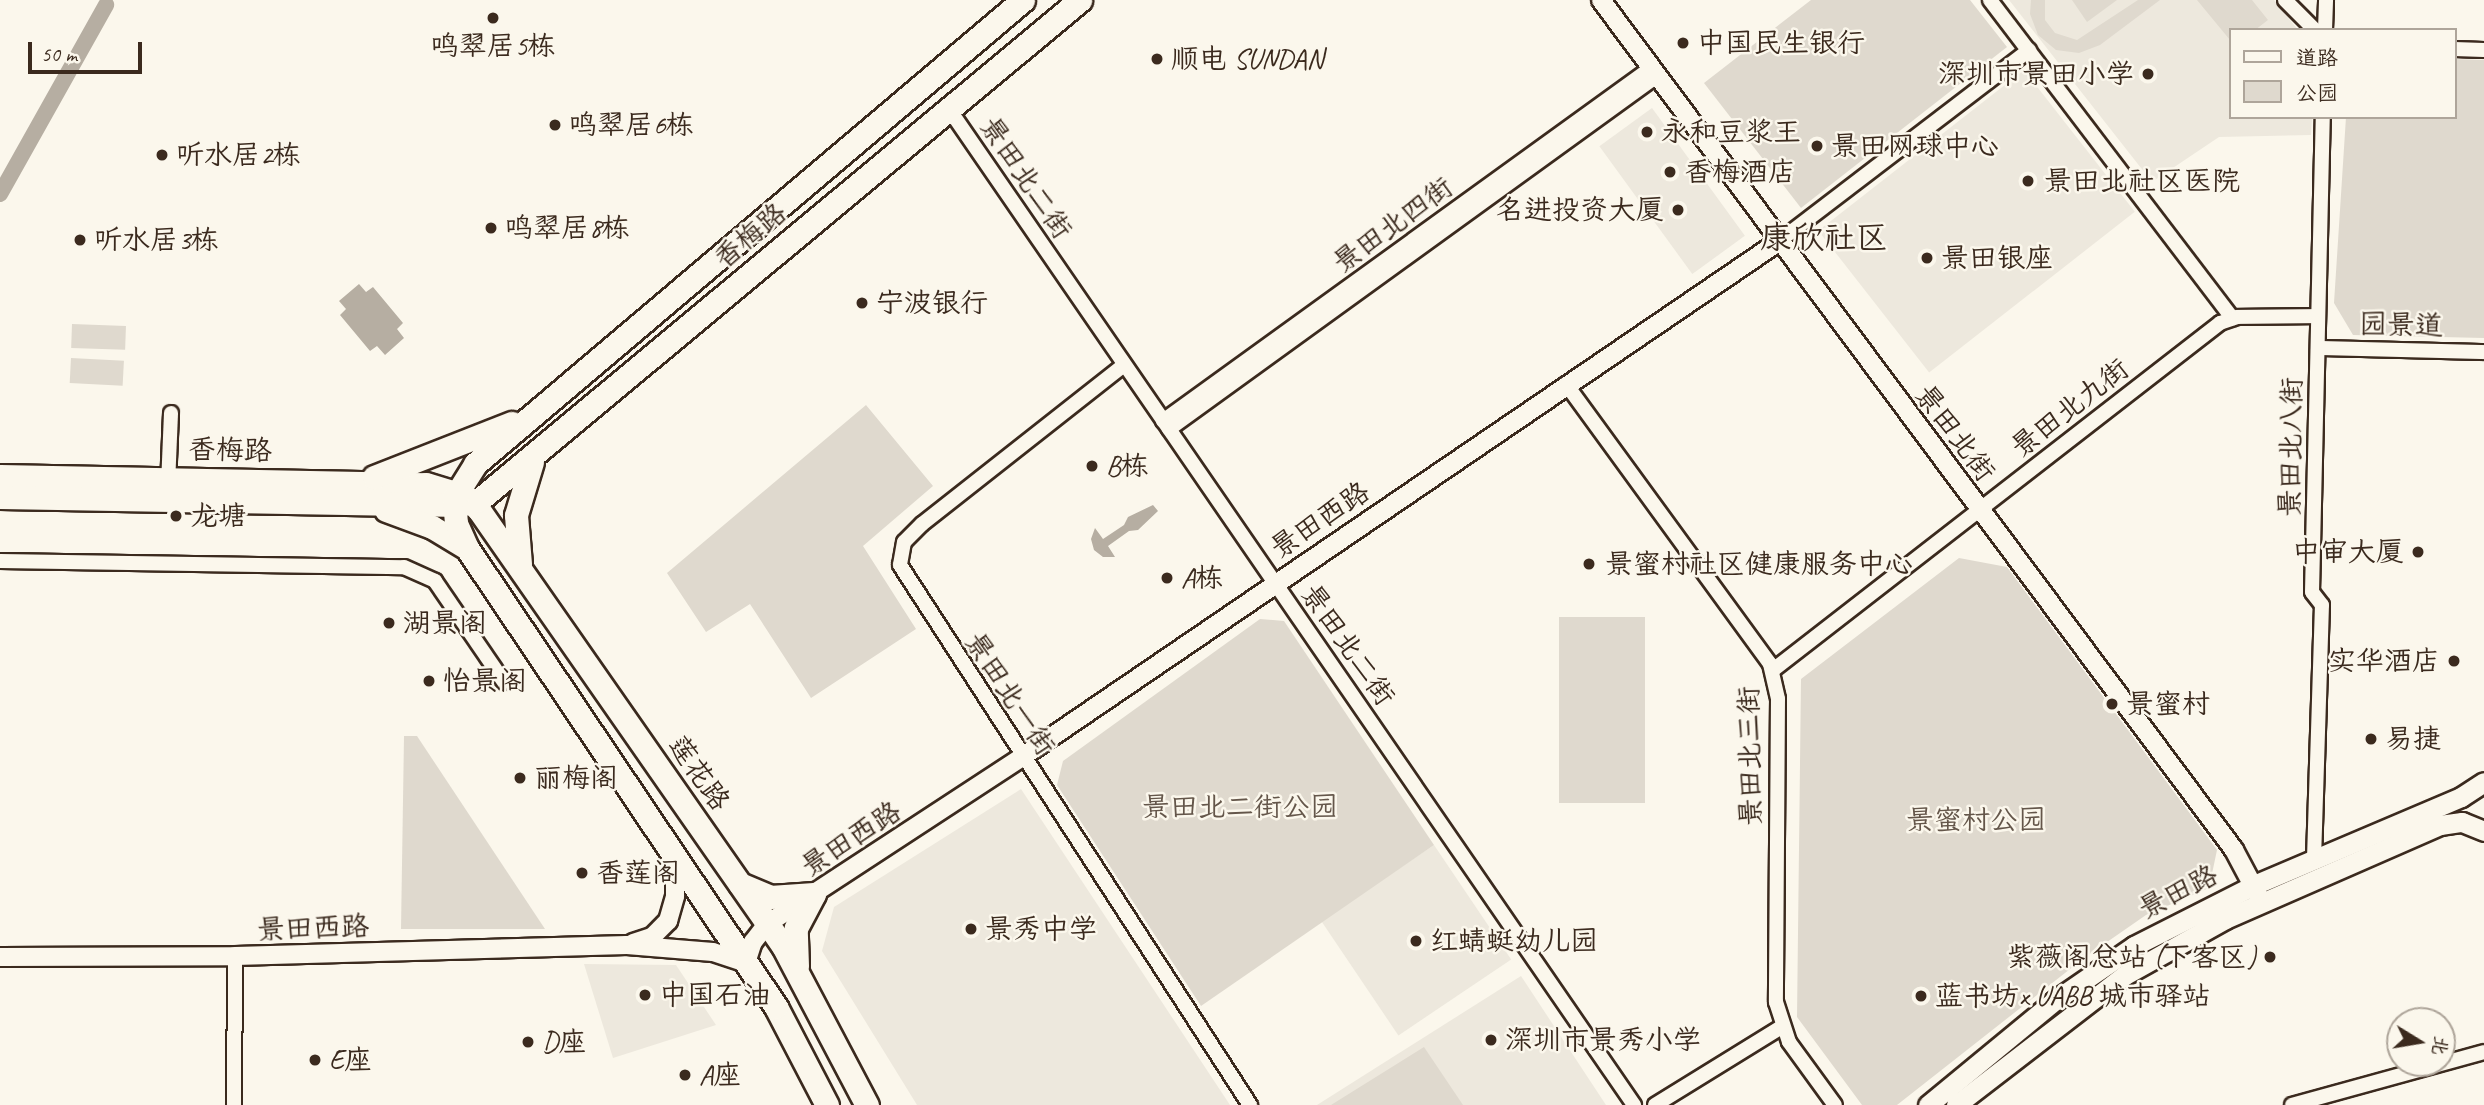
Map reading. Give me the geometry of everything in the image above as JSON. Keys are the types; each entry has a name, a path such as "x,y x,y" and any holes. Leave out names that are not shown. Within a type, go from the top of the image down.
{"main road":[{"name":"香梅路","path":"461,500 475,464 1023,0"},
{"name":"香梅路","path":"0,475 363,503 461,500 538,453 1080,0"},
{"path":"340,482 378,476 430,458 548,402"},
{"path":"527,579 516,546 516,515 523,481 538,453"},
{"name":"香梅路","path":"0,497 340,482 434,484 461,500"},
{"path":"461,500 467,548 789,1029 827,1105"},
{"name":"莲花路","path":"461,500 527,579 767,924 801,979 867,1105"},
{"path":"363,503 418,521 467,548"},
{"path":"563,691 566,680 578,670 593,673"},
{"name":"景田路","path":"1956,1105 2125,975 2314,859 2442,805 2484,782"},
{"name":"景田路","path":"1928,1105 2117,957 2257,894 2440,825 2462,822 2484,831"},
{"path":"740,884 770,897 814,894 795,935 801,979"}],"street":[{"name":"景田北街","path":"1601,0 1777,242 2242,860 2257,894"},
{"path":"1990,0 2231,318 2318,316"},
{"path":"2285,0 2313,28"},
{"path":"2325,28 2326,0"},
{"path":"2456,49 2484,50"},
{"name":"景田西路","path":"0,957 236,956 626,945 713,952 746,963 753,942 767,924 1022,757 1777,242 2028,50"},
{"name":"景田北四街","path":"1166,425 1654,72"},
{"name":"景田北二街","path":"949,109 1634,1105"},
{"name":"景田北八街","path":"2314,859 2322,605 2312,592 2323,119"},
{"name":"景田北九街","path":"1773,670 2231,318"},
{"name":"园景道","path":"2318,348 2484,352"},
{"name":"景田北一街","path":"1124,365 922,524 902,549 902,572 1250,1105"},
{"name":"景田北三街","path":"1566,384 1763,649 1773,670 1778,699 1776,996 1788,1042 1835,1105"},
{"path":"168,489 171,413"},
{"path":"0,561 404,567 435,581 503,682"},
{"name":"景田西路","path":"626,945 652,937 668,921 675,896 675,858"},
{"path":"234,1105 236,956"},
{"path":"1655,1105 1783,1026"},
{"name":"景田北三街","path":"1783,1026 1843,1105"},
{"path":"2292,1105 2484,1052"}],"shaded area":[{"name":"深圳市景田小学","path":"2009,0 2274,0 2296,28 2228,28 2228,119 2312,119 2311,135 2219,137 2152,182"},
{"path":"2024,70 2135,212 1929,373 1818,231"},
{"name":"名进投资大厦","path":"1652,108 1745,236 1692,274 1599,146"},
{"path":"359,284 366,292 373,287 403,323 397,329 404,338 385,355 377,346 370,351 340,315 346,309 339,301"},
{"path":"1153,505 1158,511 1138,530 1129,531 1108,546 1115,557 1103,557 1094,550 1091,539 1095,528 1103,539 1124,525 1128,517"},
{"name":"景秀中学","path":"1021,789 1230,1105 917,1105 822,951 834,907"},
{"name":"红蜻蜓幼儿园","path":"1434,845 1511,959 1398,1035 1321,921"},
{"name":"中国石油","path":"584,964 676,965 716,1025 613,1058"},
{"name":"深圳市景秀小学","path":"1521,976 1606,1105 1317,1105"}],"green space":[{"name":"景田网球中心","path":"1811,0 1970,0 2007,47 1801,208 1704,83"},
{"path":"2031,0 2045,0 2045,20 2055,33 2077,40 2138,0 2160,0 2100,45 2079,53 2056,50 2038,35 2030,14"},
{"path":"2072,0 2117,0 2087,22"},
{"path":"2197,0 2252,0 2268,20 2258,28 2228,28 2228,38"},
{"path":"2456,59 2484,60 2484,338 2353,335 2334,303 2346,119 2456,119"},
{"path":"72,324 126,326 125,350 71,348"},
{"path":"71,358 124,361 123,386 70,383"},
{"path":"866,405 933,486 863,546 916,629 811,698 750,604 706,632 667,573"},
{"name":"景蜜村公园","path":"1959,558 2007,567 2217,850 2209,888 2146,915 2084,958 1897,1105 1862,1105 1797,1017 1801,679"},
{"path":"1559,617 1645,617 1645,803 1559,803"},
{"name":"景田北二街公园","path":"1260,619 1284,621 1434,845 1201,1006 1057,785 1063,761"},
{"path":"404,736 417,736 545,929 401,929"},
{"path":"1424,1047 1463,1105 1331,1105"}],"waterway":[{"path":"0,194 106,5"}],"place":[{"name":"鸣翠居5栋","path":"493,18"},
{"name":"中国民生银行","path":"1683,43"},
{"name":"顺电 SUNDAN","path":"1157,59"},
{"name":"深圳市景田小学","path":"2148,74"},
{"name":"鸣翠居6栋","path":"555,125"},
{"name":"永和豆浆王","path":"1647,132"},
{"name":"景田网球中心","path":"1817,146"},
{"name":"听水居2栋","path":"162,155"},
{"name":"香梅酒店","path":"1670,172"},
{"name":"景田北社区医院","path":"2028,181"},
{"name":"名进投资大厦","path":"1678,210"},
{"name":"鸣翠居8栋","path":"491,228"},
{"name":"听水居3栋","path":"80,240"},
{"name":"景田银座","path":"1927,258"},
{"name":"宁波银行","path":"862,303"},
{"name":"B栋","path":"1092,466"},
{"name":"龙塘","path":"176,516"},
{"name":"中审大厦","path":"2418,552"},
{"name":"景蜜村社区健康服务中心","path":"1589,564"},
{"name":"A栋","path":"1167,578"},
{"name":"湖景阁","path":"389,623"},
{"name":"实华酒店","path":"2454,661"},
{"name":"怡景阁","path":"429,681"},
{"name":"景蜜村","path":"2112,704"},
{"name":"易捷","path":"2371,739"},
{"name":"丽梅阁","path":"520,778"},
{"name":"香莲阁","path":"582,873"},
{"name":"景秀中学","path":"971,929"},
{"name":"红蜻蜓幼儿园","path":"1416,941"},
{"name":"紫薇阁总站 (下客区)","path":"2270,957"},
{"name":"中国石油","path":"645,995"},
{"name":"蓝书坊x UABB 城市驿站","path":"1921,996"},
{"name":"深圳市景秀小学","path":"1491,1040"},
{"name":"D座","path":"528,1042"},
{"name":"E座","path":"315,1060"},
{"name":"A座","path":"685,1075"}],"district":[{"name":"康欣社区","path":"1824,238"}]}
